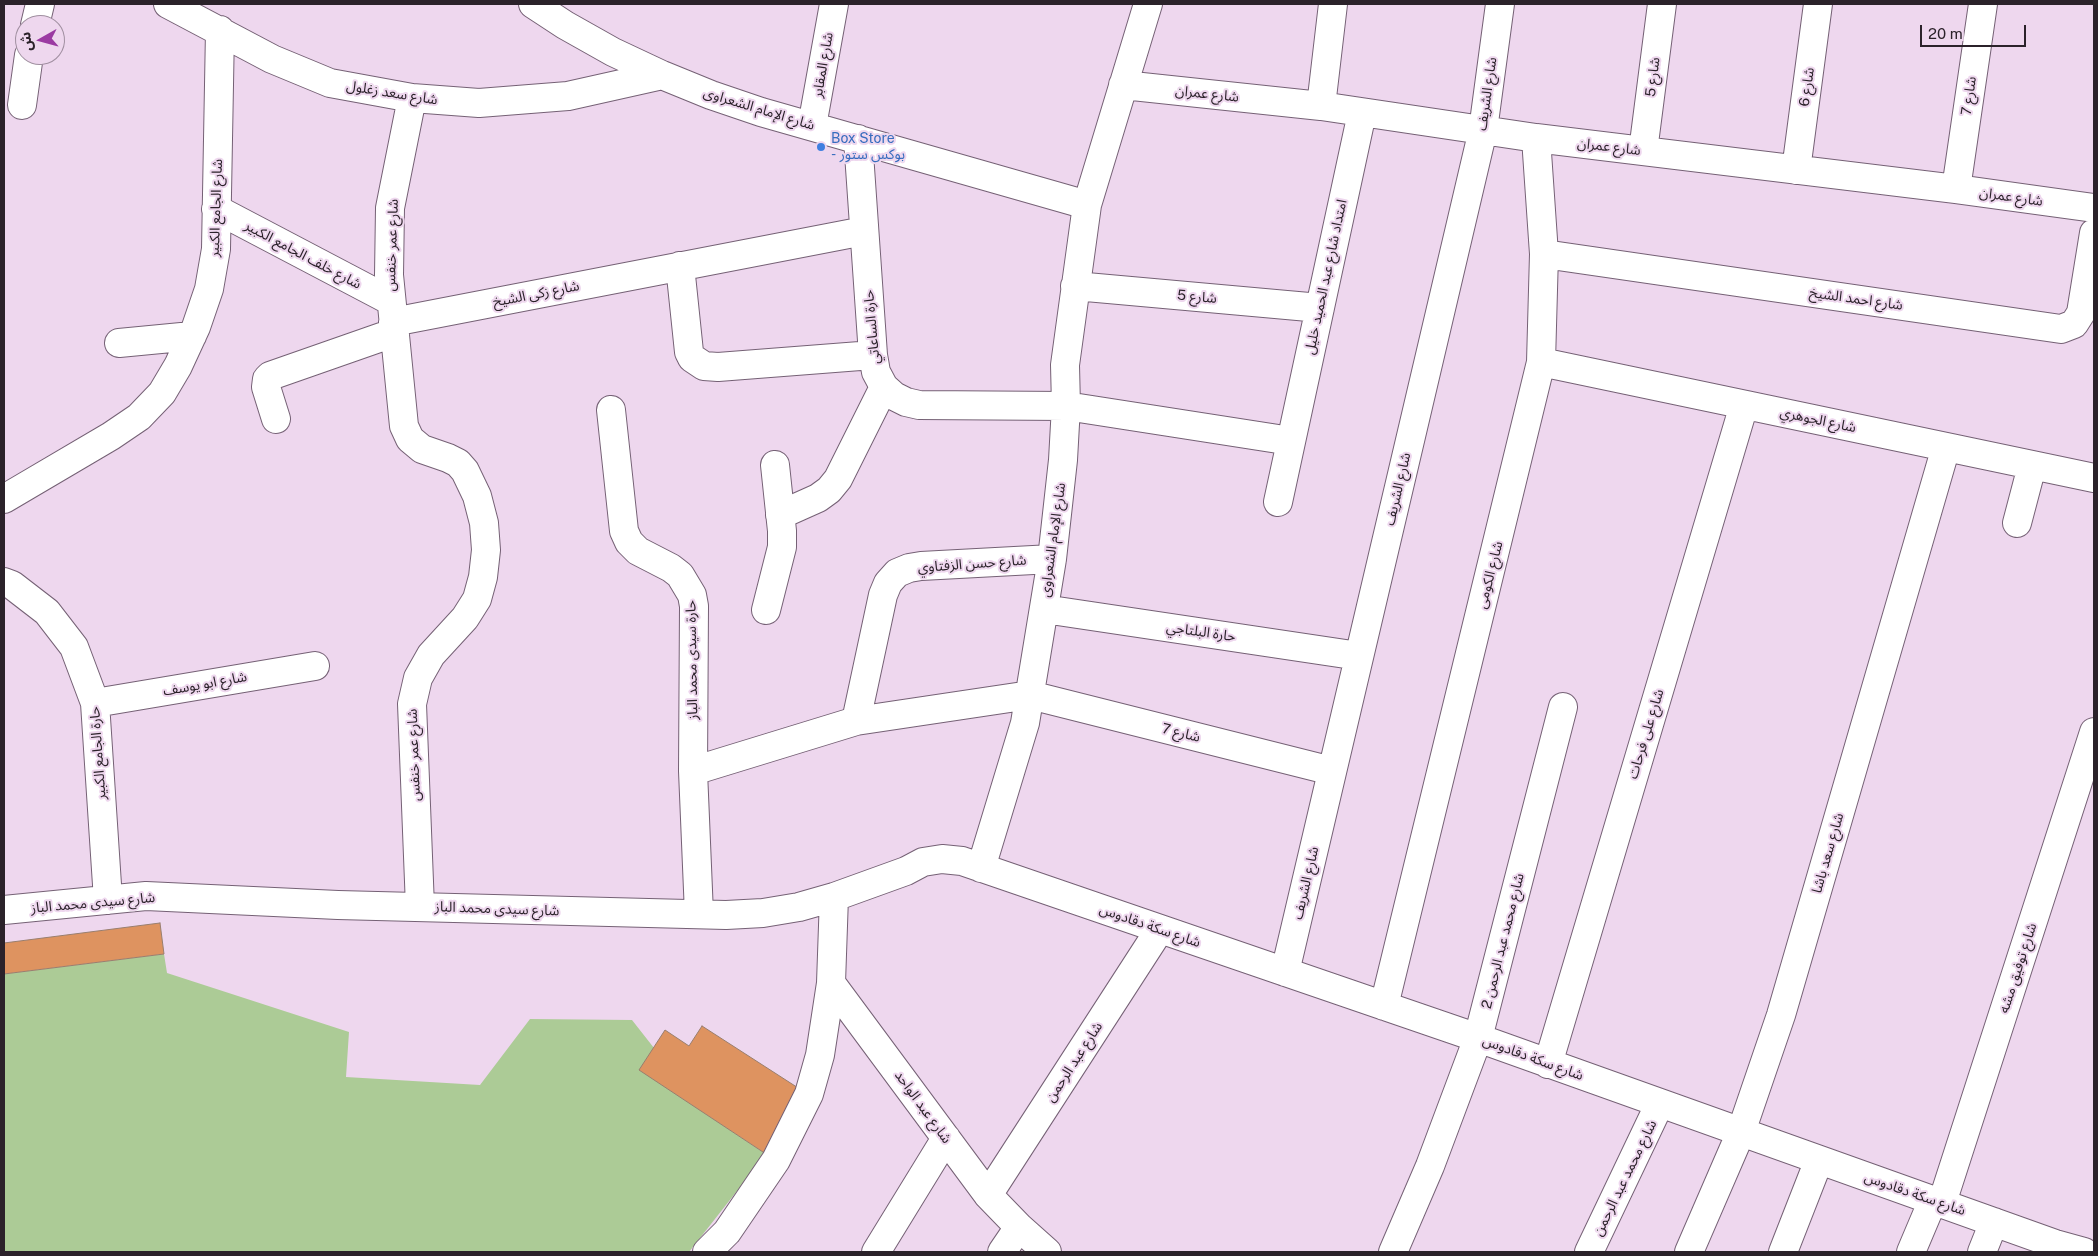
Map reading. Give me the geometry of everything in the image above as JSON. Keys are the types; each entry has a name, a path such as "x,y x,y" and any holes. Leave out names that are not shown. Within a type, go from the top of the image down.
{"street":[{"name":"شارع سعد زغلول","path":"168,4 272,59 330,83 412,98 479,103 568,96 662,76"},
{"name":"شارع الإمام الشعراوى","path":"532,4 581,34 662,76 761,112 1087,205"},
{"name":"شارع المقابر","path":"812,126 834,4"},
{"name":"شارع الإمام الشعراوى","path":"981,868 1025,722 1052,559 1062,478 1066,406 1065,365 1087,205 1148,4"},
{"path":"1321,106 1333,4"},
{"name":"شارع الشريف","path":"1286,972 1482,130 1500,4"},
{"name":"شارع 5","path":"1643,151 1662,4"},
{"name":"شارع 6","path":"1796,170 1818,4"},
{"name":"شارع 7","path":"1956,189 1983,4"},
{"name":"شارع الجامع الكبير","path":"4,499 111,436 139,417 162,393 178,366 192,336 209,289 216,249 220,30"},
{"path":"22,104 28,65"},
{"name":"شارع عمران","path":"1124,85 1321,106 1536,138 1956,189 2094,208"},
{"name":"شارع عمر خنفس","path":"412,98 390,208 389,275 404,426 410,439 422,449 458,463 465,471 477,496 484,523 486,550 484,577 477,599 465,618 431,655 418,678 412,704 420,907"},
{"name":"امتداد شارع عبد الحميد خليل","path":"1278,502 1362,113"},
{"name":"شارع الكومى","path":"1384,1006 1541,362 1544,254 1536,138"},
{"name":"حارة الساعاتي","path":"858,139 873,355 876,372 884,386"},
{"name":"شارع خلف الجامع الكبير","path":"216,209 392,319"},
{"name":"شارع زكى الشيخ","path":"392,319 864,231"},
{"name":"شارع احمد الشيخ","path":"1544,254 2061,328 2074,324 2081,313 2094,233"},
{"path":"680,266 689,352 692,358 704,366 718,367 873,355"},
{"name":"شارع 5","path":"1075,286 1320,308"},
{"path":"276,419 266,387 267,379 270,376 392,319"},
{"path":"119,344 192,336"},
{"name":"شارع الجوهري","path":"1541,362 2094,478"},
{"path":"780,515 818,498 829,490 838,479 884,386 894,396 906,402 919,405 1066,406 1290,441"},
{"name":"شارع على فرحات","path":"1548,1064 1744,404"},
{"name":"حارة سيدى محمد الباز","path":"611,410 624,531 629,542 638,551 671,568 680,575 692,594 694,606 693,771 699,914"},
{"name":"شارع سعد باشا","path":"1689,1252 1741,1132 1781,1015 1946,447"},
{"path":"766,610 782,547 775,465"},
{"path":"2017,524 2032,466"},
{"name":"شارع حسن الزفتاوي","path":"856,721 883,595 888,583 897,574 908,568 921,566 1052,559"},
{"name":"حارة الجامع الكبير","path":"4,582 12,585 47,612 74,647 95,703 108,900"},
{"name":"حارة البلتاجي","path":"1044,609 1359,656"},
{"name":"شارع ابو يوسف","path":"95,703 315,666"},
{"path":"693,771 856,721 1030,695"},
{"name":"شارع 7","path":"1030,695 1332,771"},
{"name":"شارع محمد عبد الرحمن 2","path":"1393,1252 1430,1166 1478,1038 1563,708"},
{"name":"شارع توفيق مشه","path":"1911,1252 1937,1202 2094,732"},
{"name":"شارع سيدى محمد الباز","path":"4,910 146,896 420,907 699,914 763,913 799,907 834,897 906,871 923,862 942,859 962,860 981,868"},
{"name":"شارع سكة دقادوس","path":"981,868 1478,1038 1937,1202 2084,1252"},
{"path":"707,1252 727,1232 776,1160 809,1094 820,1055 831,983 834,897"},
{"name":"شارع عبد الرحمن","path":"988,1195 1160,930"},
{"name":"شارع عبد الواحد","path":"831,983 988,1195 1019,1228 1047,1252"},
{"name":"شارع محمد عبد الرحمن","path":"1589,1252 1660,1103"},
{"path":"876,1252 946,1138"},
{"path":"1783,1252 1819,1160"},
{"path":"1982,1252 1994,1222"},
{"path":"1002,1252 1019,1228"}],"green space":[{"path":"164,954 167,973 349,1032 346,1077 480,1085 530,1019 632,1020 654,1048 640,1070 766,1154 689,1252 4,1252 4,974"}],"building":[{"path":"160,923 164,954 4,974 4,943"},
{"path":"702,1026 806,1093 766,1154 639,1070 665,1030 689,1046"}],"place":[{"name":"Box Store - بوكس ستور","path":"821,147"}]}
